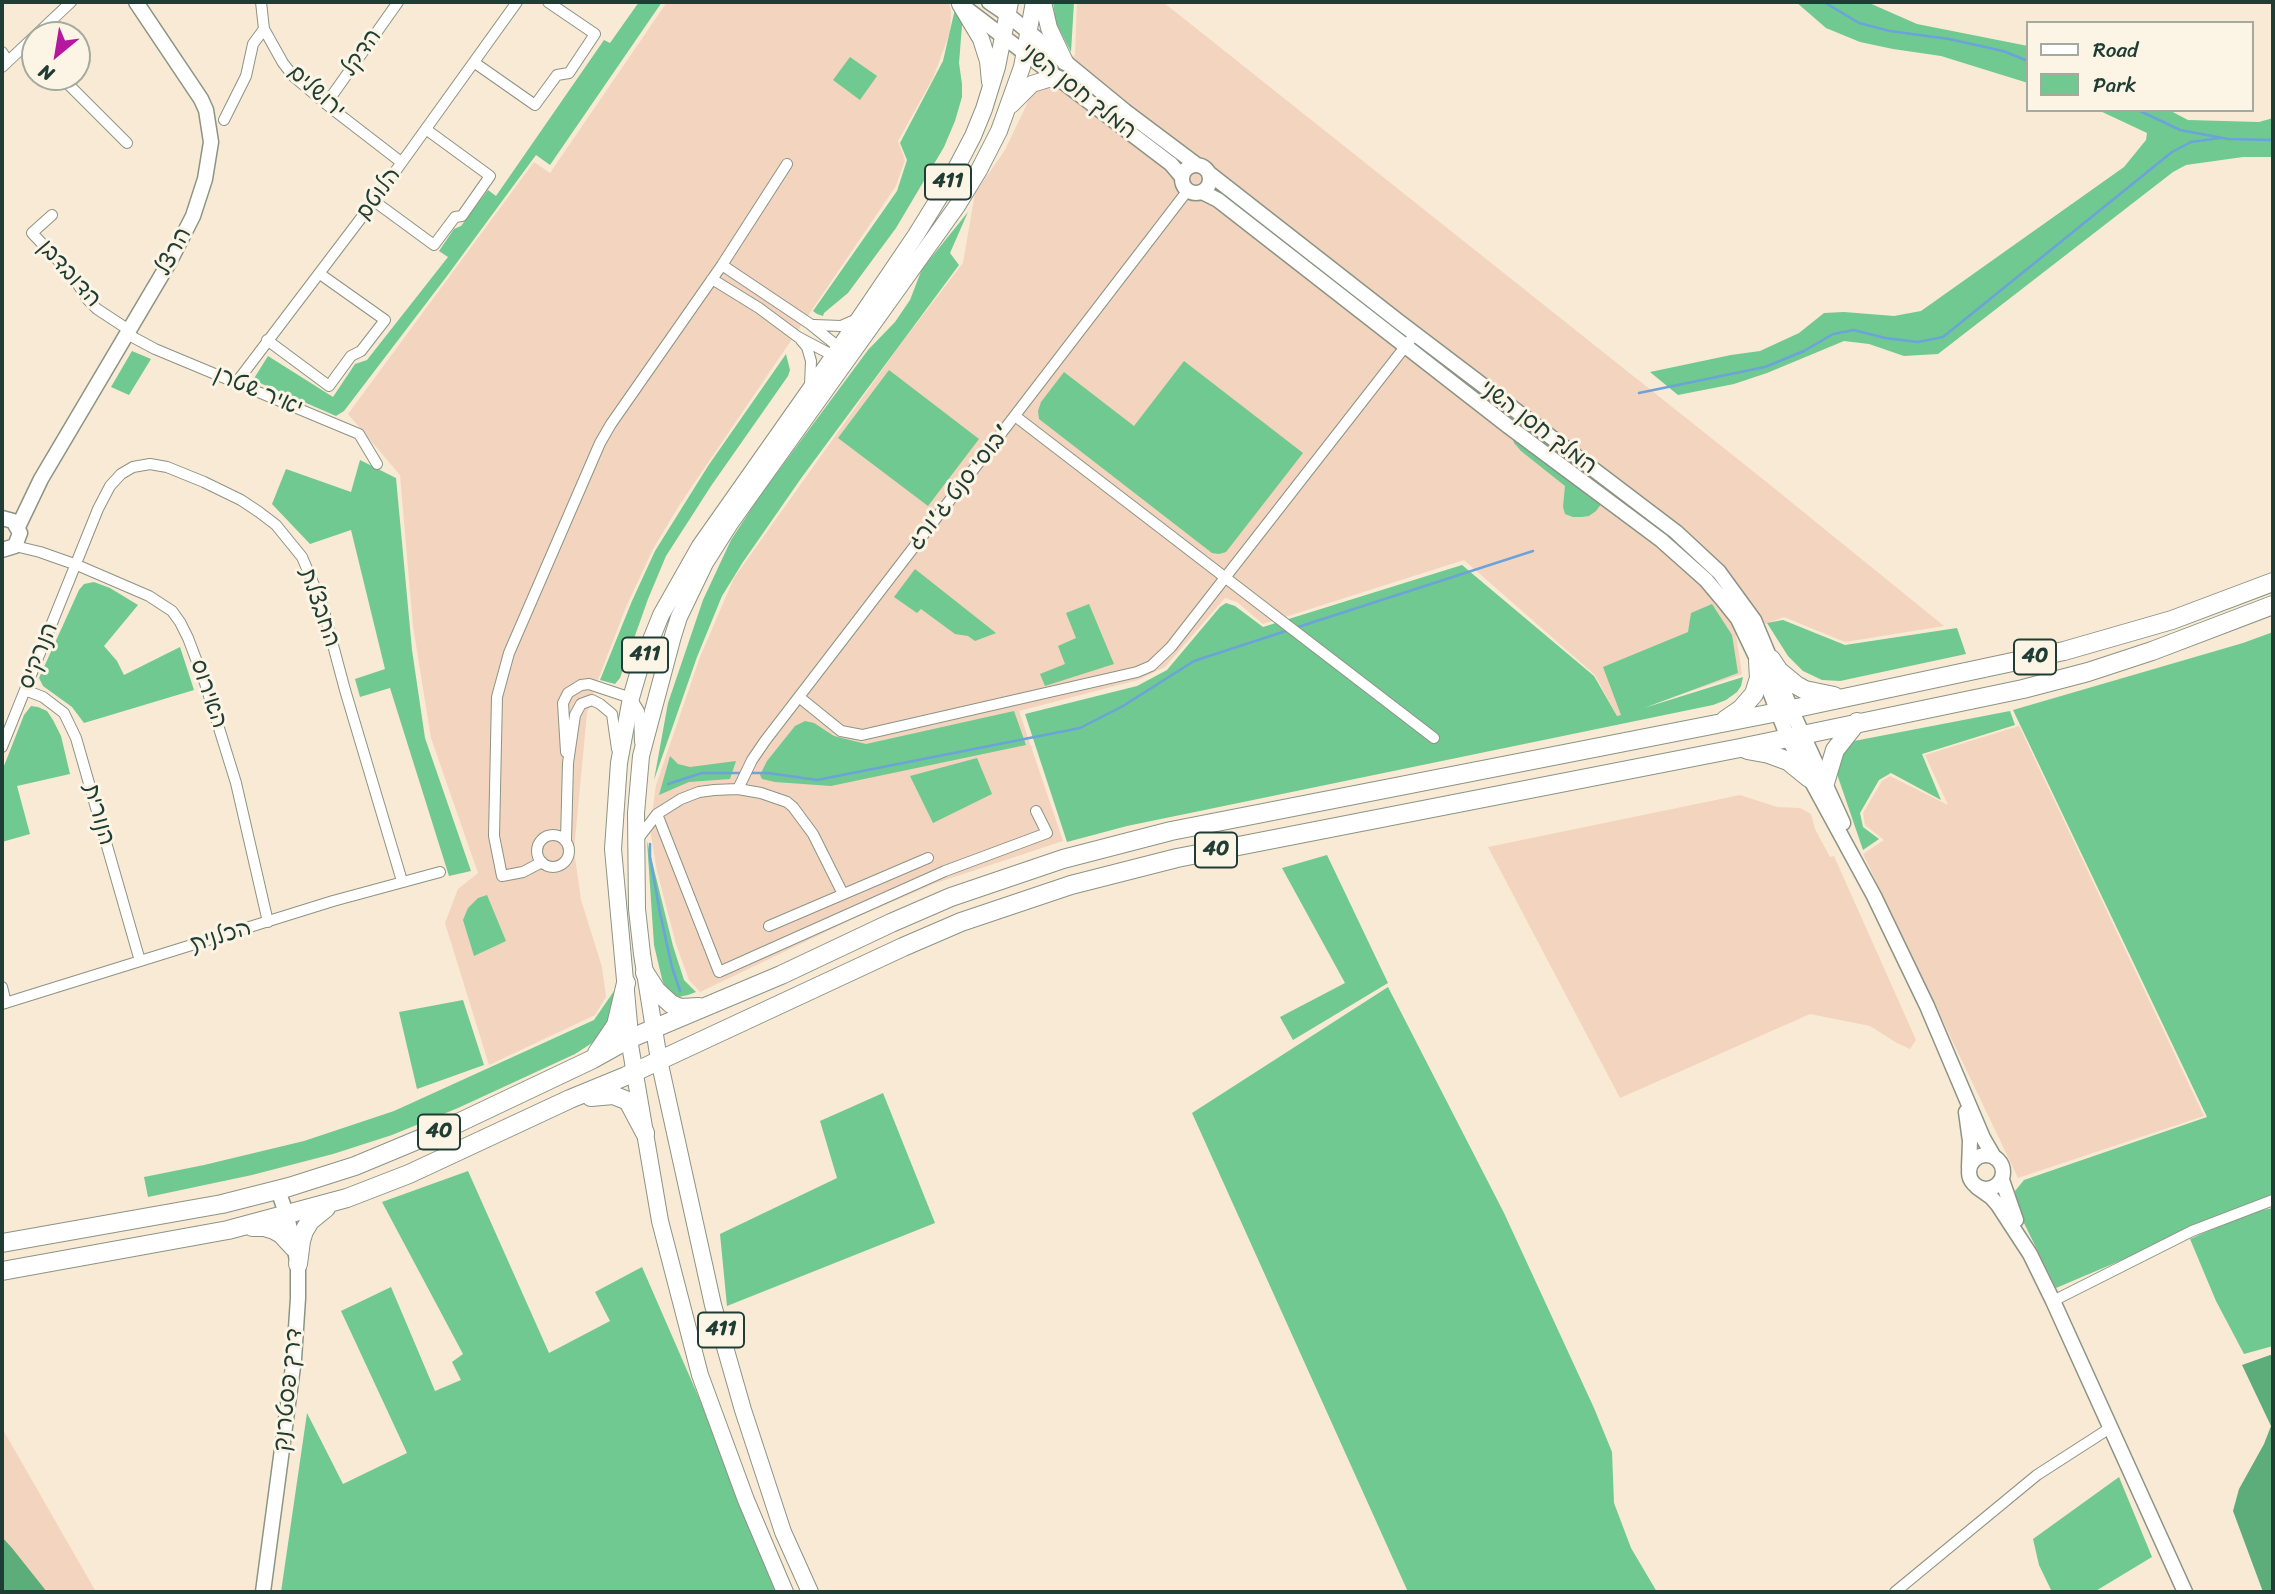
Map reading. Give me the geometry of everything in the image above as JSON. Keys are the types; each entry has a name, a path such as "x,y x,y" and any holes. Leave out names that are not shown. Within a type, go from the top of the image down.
{"highway":[{"name":"40","path":"2,1243 194,1209 278,1190 344,1170 424,1139 593,1059 629,1039 710,1006 951,897 1063,859 1171,831 1784,711 2064,651 2125,635 2208,608 2273,582"},
{"name":"40","path":"2,1271 238,1227 333,1203 409,1174 961,922 1071,885 1177,858 1975,700 2086,673 2273,605"},
{"path":"1718,724 1734,715 1754,694 1764,660 1805,690 1824,695 1852,696"},
{"path":"1726,750 1753,751 1778,757 1817,780 1835,750 1857,722"},
{"path":"645,973 656,990 671,1004 689,1009 710,1006"},
{"path":"593,1059 616,1025 626,983"},
{"path":"570,1099 613,1095 623,1098 636,1112 645,1133"},
{"path":"296,1256 310,1221 333,1203"},
{"path":"238,1227 264,1227 274,1230 281,1234 296,1256"}],"main road":[{"name":"411","path":"785,1592 746,1500 700,1375 662,1232 629,1039 613,849 619,763 631,698 640,667 661,615 686,568 810,389 957,206 987,155 1007,109 1026,52 1034,2"},
{"path":"1043,2 1049,28 1065,62"},
{"path":"958,3 976,29 985,50 991,89"},
{"name":"411","path":"810,1592 783,1532 743,1410 713,1305 659,1060 637,909 635,843 641,756 665,659 679,617 696,580 840,354 862,314 950,180 973,136 991,89 1009,8"},
{"path":"1007,109 1032,84 1059,79"}],"street":[{"path":"54,21 71,2"},
{"name":"הרצל","path":"10,543 35,491 149,300 193,216 205,179 211,142 210,126 201,99 137,2"},
{"name":"ירושלים","path":"261,2 264,29 294,77 401,162"},
{"name":"הדקל","path":"326,104 398,2"},
{"name":"הלוטם","path":"236,383 374,201 517,2"},
{"path":"475,63 535,105 557,75 569,72 595,34 548,2"},
{"name":"המלך חסן השני","path":"989,2 1009,8 1028,32 1125,111 1197,165 1204,167 1415,334 1687,542 1719,572 1740,597 1754,620 1764,660 1795,736 1927,1006 1955,1073"},
{"name":"המלך חסן השני","path":"958,3 1171,164 1191,186 1218,200 1508,426 1661,540 1706,580 1738,619 1764,660"},
{"path":"224,120 246,76 253,44 264,29"},
{"path":"4,60 21,52"},
{"path":"75,91 127,143"},
{"path":"374,201 434,245 455,217 462,216 490,176 426,130"},
{"path":"542,862 523,872 502,876 494,836 497,697 512,645 600,443 624,404 722,265 787,164"},
{"path":"1197,165 1187,168 1191,186 1210,184 1210,174"},
{"name":"בוסי סנט ג'ורג'","path":"738,786 752,760 799,697 1191,186"},
{"name":"הדובדבן","path":"52,215 32,233 72,275 88,300 128,332"},
{"path":"722,265 810,324 840,354"},
{"path":"267,340 330,386 351,356 361,351 385,320 320,274"},
{"path":"712,279 759,308 807,347 811,361 810,389"},
{"path":"810,324 841,326 849,324 862,314"},
{"name":"יאיר שטרן","path":"128,332 155,349 359,434 377,464"},
{"path":"799,697 841,731 862,735 1137,672 1151,666 1171,647 1415,334"},
{"path":"798,337 840,354"},
{"path":"1015,416 1434,738"},
{"name":"החבצלת","path":"77,565 105,496 121,474 132,467 150,464 167,467 241,500 276,525 302,557 322,604 402,881"},
{"name":"הרצל","path":"3,518 35,491"},
{"path":"3,518 13,521 10,543"},
{"name":"האירוס","path":"10,543 77,565 149,596 172,611 184,630 205,683 236,783 268,922"},
{"name":"הנרקיס","path":"2,747 77,565"},
{"path":"568,763 563,703 574,687 589,684 631,698 639,711 641,756"},
{"name":"הנורית","path":"25,690 55,705 64,713 74,731 140,961"},
{"path":"566,840 557,835 546,836 539,843 537,853 542,862 552,867 557,866 566,861 570,850 566,840 568,763 577,709 581,704 592,700 609,709 615,719 619,763"},
{"path":"635,843 657,814 681,799 699,792 738,786 775,797 793,807 813,834 843,894"},
{"path":"551,835 557,829 566,806"},
{"path":"657,814 719,972 945,871 1047,833 1036,811"},
{"path":"769,926 928,858"},
{"name":"הכלנית","path":"4,1004 402,881 440,872"},
{"path":"2,987 4,1004"},
{"path":"1955,1073 1983,1138 2002,1165 2002,1180 2007,1199 2029,1254 2185,1592"},
{"path":"1955,1073 1969,1129 1970,1179 1998,1205 2029,1254"},
{"path":"1969,1169 1979,1157 1994,1157"},
{"path":"1977,1187 1991,1189 2002,1180"},
{"name":"דרך פסטרנק","path":"263,1592 294,1359 298,1298 296,1256 278,1190"},
{"path":"2053,1301 2192,1231 2273,1199"},
{"path":"1895,1592 2037,1475 2110,1428"}],"shaded area":[{"path":"667,2 949,2 950,32 933,78 898,141 905,160 896,186 680,504 653,549 626,607 596,685 587,713 574,850 581,900 602,967 606,997 595,1015 489,1065 445,923 458,889 478,873 431,738 413,626 400,475 348,414 534,162 550,173"},
{"path":"1077,2 1163,2 1944,626 1845,642 1784,617 1736,635 1742,674 1617,716 1595,675 1464,560 1263,624 1237,602 1225,598 1165,667 1138,680 1019,711 1063,841 936,883 855,918 700,992 689,980 676,944 657,871 650,829 656,785 700,657 734,578 900,345 963,263 975,193 1005,150 1026,106 1038,68 1075,55"},
{"path":"2019,726 2204,1116 2018,1178 1863,854 1884,840 1865,825 1863,813 1882,781 1890,776 1948,805 1925,755"},
{"path":"1740,795 1777,807 1800,808 1811,814 1815,829 1830,857 1834,856 1916,1040 1910,1049 1870,1026 1810,1014 1620,1098 1488,847"},
{"path":"2,1428 96,1592 2,1592"}],"green space":[{"path":"639,2 662,2 550,165 536,155 344,411 336,416 253,380 268,356 333,397 355,364 367,360 448,257 439,251 454,229 461,226 488,190 496,196 604,40 610,43"},
{"path":"1053,2 1074,2 1071,52 1056,23"},
{"path":"1796,2 1867,2 1917,24 2026,46 2026,82 1941,56 1860,42 1826,28"},
{"path":"955,9 963,13 959,63 962,97 944,147 896,228 848,293 823,316 817,314 813,311 897,191 907,160 900,143 943,61"},
{"path":"850,57 877,76 860,100 833,80"},
{"path":"2102,112 2173,112 2188,120 2259,122 2273,118 2273,157 2243,157 2186,165 2173,172 1938,354 1904,356 1869,344 1844,341 1734,384 1678,395 1650,372 1760,351 1799,333 1824,313 1894,316 1921,311 2124,167 2146,140 2147,133"},
{"path":"968,212 950,253 959,265 802,477 722,596 697,657 654,780 668,703 703,600 731,540 759,497 868,350 895,322 910,300 922,269"},
{"path":"132,351 151,359 129,395 111,387"},
{"path":"786,354 790,370 788,376 666,556 620,678 615,684 600,680 655,551 708,466"},
{"path":"1184,361 1303,453 1226,552 1219,554 1212,553 1039,419 1041,402 1064,372 1134,426"},
{"path":"889,370 979,439 928,506 838,438"},
{"path":"1512,436 1602,503 1596,511 1582,517 1565,514 1565,486 1521,451"},
{"path":"360,460 396,478 412,650 425,738 471,871 449,876 390,688 360,697 355,679 385,669 351,530 310,544 272,504 286,469 351,492"},
{"path":"1462,565 1594,676 1617,716 1621,715 1603,667 1688,632 1691,613 1712,604 1732,635 1738,673 1644,708 1743,677 1741,686 1726,700 1713,705 1127,826 1067,842 1025,714 1137,686 1167,670 1226,603 1235,606 1263,627"},
{"path":"915,569 996,633 975,641 968,636 955,634 921,609 917,613 894,597"},
{"path":"94,582 138,605 104,646 117,661 124,675 180,647 194,690 84,723 72,707 43,686 39,678 79,590 84,584"},
{"path":"1089,604 1114,664 1045,686 1040,674 1065,664 1058,646 1076,638 1066,613"},
{"path":"1783,620 1845,645 1957,628 1966,654 1840,681 1822,680 1803,671 1788,656 1767,623"},
{"path":"2273,632 2273,1196 2056,1288 2017,1209 2015,1191 2024,1180 2207,1117 2013,710"},
{"path":"31,706 47,711 53,720 61,736 70,774 17,786 30,834 2,842 2,771 24,715"},
{"path":"1014,711 1026,745 831,786 775,782 762,779 760,775 767,761 795,726 805,721 814,723 834,736 866,744"},
{"path":"2010,711 2015,725 1922,754 1941,800 1891,773 1879,780 1860,813 1863,827 1879,839 1863,850 1838,777 1836,762 1844,748 1854,741"},
{"path":"670,756 678,764 690,767 736,761 730,779 689,782 659,795"},
{"path":"977,758 992,794 933,823 910,776"},
{"path":"647,841 684,980 696,992 688,995 679,997 666,990 662,979 654,945"},
{"path":"1327,855 1388,983 1293,1040 1280,1017 1345,983 1282,868"},
{"path":"487,895 506,941 474,956 463,920 468,908 478,898"},
{"path":"1388,987 1504,1213 1594,1408 1612,1452 1614,1503 1631,1548 1657,1592 1408,1592 1192,1113"},
{"path":"614,991 612,1009 604,1028 592,1043 575,1054 458,1108 392,1135 333,1154 252,1175 148,1197 144,1177 304,1141 394,1111 594,1020"},
{"path":"463,1000 484,1065 417,1089 399,1012"},
{"path":"883,1093 935,1223 727,1306 720,1234 837,1178 820,1121"},
{"path":"468,1171 549,1353 610,1321 595,1292 642,1267 713,1430 778,1592 281,1592 307,1413 343,1484 407,1453 341,1311 391,1287 435,1391 461,1380 452,1362 463,1354 382,1202"},
{"path":"2273,1208 2273,1346 2244,1354 2216,1301 2190,1239 2248,1213"},
{"path":"2273,1354 2273,1592 2263,1592 2233,1511 2239,1489 2271,1426 2242,1365"},
{"path":"2119,1477 2152,1557 2094,1592 2052,1592 2039,1565 2033,1539"},
{"path":"2,1537 12,1548 47,1592 2,1592"}],"waterway":[{"path":"1824,2 1859,23 2003,51 2026,60"},
{"path":"2142,112 2180,130 2228,139 2273,140"},
{"path":"1639,393 1765,367 1804,351 1833,334 1854,330 1885,338 1918,342 1943,337 2172,152 2191,142 2220,138"},
{"path":"1295,628 1533,551"},
{"path":"750,773 817,780 1080,728 1123,706 1194,661 1289,630"},
{"path":"668,784 702,773 744,773"},
{"path":"650,844 660,913 680,991"}]}
